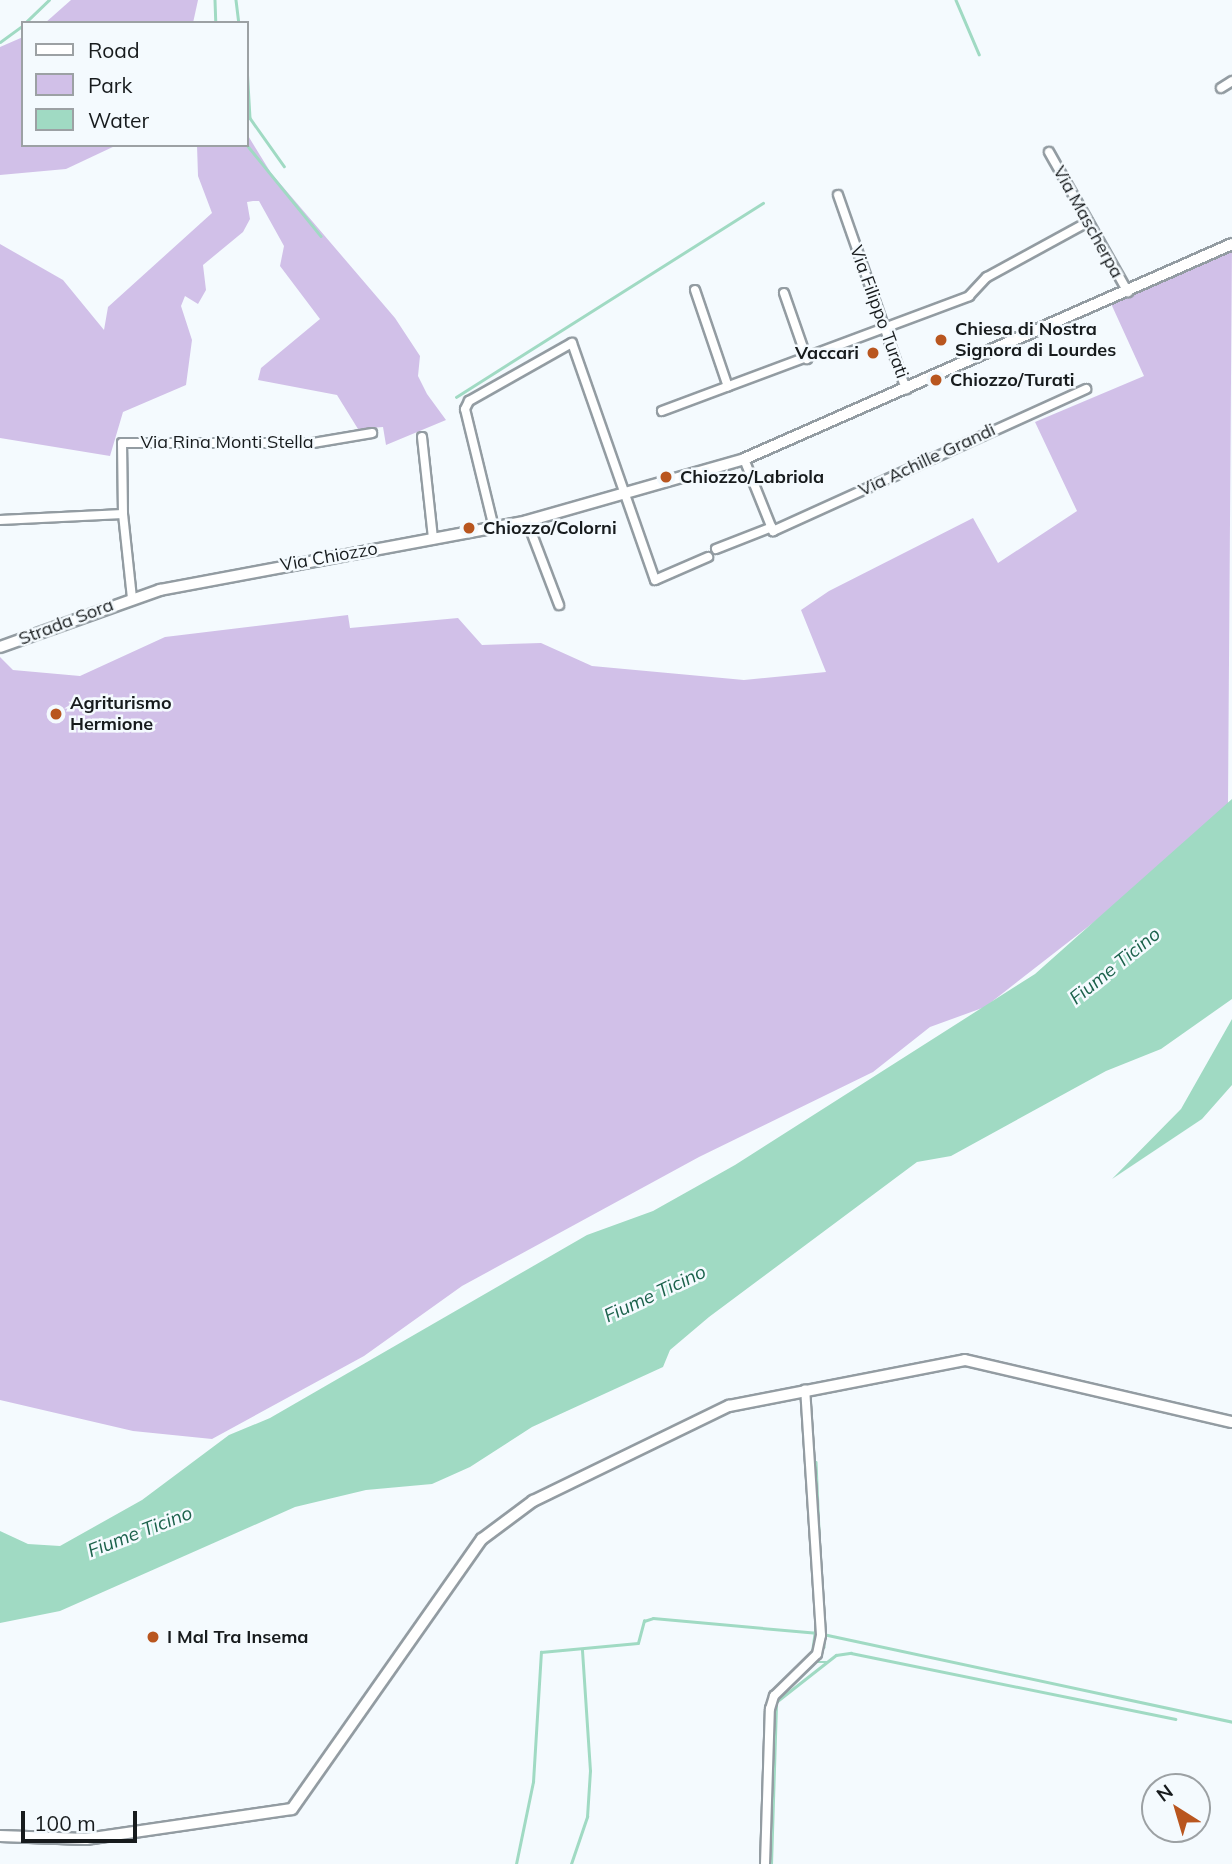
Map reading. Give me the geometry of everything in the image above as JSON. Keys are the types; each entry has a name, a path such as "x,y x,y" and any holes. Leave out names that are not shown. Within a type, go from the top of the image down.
{"street":[{"path":"1221,88 1232,81"},
{"name":"Via Mascherpa","path":"1049,152 1128,292"},
{"name":"Via Filippo Turati","path":"838,195 906,389"},
{"path":"662,411 885,330 969,296 987,277 1088,222"},
{"name":"Via Mascherpa","path":"906,389 1232,244"},
{"path":"695,290 728,387"},
{"path":"784,293 807,359"},
{"path":"494,528 466,419 469,401 564,342 572,342 655,580 708,557"},
{"name":"Via Chiozzo","path":"132,598 527,521 744,459 906,389"},
{"name":"Via Achille Grandi","path":"716,549 1086,389"},
{"name":"Via Rina Monti Stella","path":"122,443 313,443 372,433"},
{"path":"422,437 433,539"},
{"name":"Strada Sora","path":"0,647 132,598 123,514 122,443"},
{"path":"744,459 772,527"},
{"path":"0,520 123,514"},
{"path":"527,521 559,605"},
{"path":"0,1836 86,1839 292,1809 482,1539 511,1514 705,1416 805,1390 965,1360 1232,1422"},
{"path":"765,1864 770,1709 774,1696 817,1654 821,1635 805,1390"}],"green space":[{"path":"71,0 198,0 193,21 47,21"},
{"path":"21,38 21,147 113,147 66,169 0,175 0,47"},
{"path":"248,136 271,173 395,318 420,356 418,376 427,394 446,420 386,445 383,427 358,429 337,395 258,380 261,368 320,319 280,266 284,246 259,201 253,201 247,202 250,219 243,232 203,265 206,290 198,304 185,296 181,306 192,340 186,385 123,412 110,456 0,438 0,244 63,280 104,330 108,307 212,213 198,176 197,147 248,147"},
{"path":"1232,240 1228,804 1143,884 985,1007 930,1027 873,1072 699,1157 462,1286 364,1356 212,1439 133,1431 0,1400 0,657 13,670 80,676 165,637 348,615 350,628 458,618 482,645 541,643 592,666 744,680 826,672 801,610 829,591 973,518 998,563 1077,511 1035,422 1144,376 1108,297"}],"water":[{"name":"Fiume Ticino","path":"1232,799 1232,999 1161,1049 1106,1071 951,1156 917,1162 709,1317 670,1350 663,1367 532,1427 470,1467 432,1484 366,1490 295,1507 60,1611 0,1623 0,1531 28,1544 60,1546 142,1500 229,1435 270,1418 587,1235 653,1211 735,1165 1035,974"},
{"path":"1232,1019 1232,1085 1202,1119 1112,1179 1181,1109"}],"waterway":[{"path":"27,21 49,0"},
{"path":"215,0 216,21"},
{"path":"236,0 239,21"},
{"path":"956,0 979,54"},
{"path":"0,42 21,26"},
{"path":"248,83 250,118 284,166"},
{"path":"248,146 321,236"},
{"path":"456,397 763,203"},
{"path":"816,1462 824,1647"},
{"path":"516,1864 533,1782 541,1652 638,1643 644,1621 653,1618 818,1633"},
{"path":"812,1652 816,1622"},
{"path":"823,1634 1232,1722"},
{"path":"571,1864 587,1817 590,1771 582,1650"},
{"path":"771,1864 776,1702 836,1655 851,1653 1175,1719"},
{"path":"816,1662 827,1662"}],"place":[{"name":"Chiesa di Nostra Signora di Lourdes","path":"941,340"},
{"name":"Vaccari","path":"873,353"},
{"name":"Chiozzo/Turati","path":"936,380"},
{"name":"Chiozzo/Labriola","path":"666,477"},
{"name":"Chiozzo/Colorni","path":"469,528"},
{"name":"Agriturismo Hermione","path":"56,714"},
{"name":"I Mal Tra Insema","path":"153,1637"}]}
